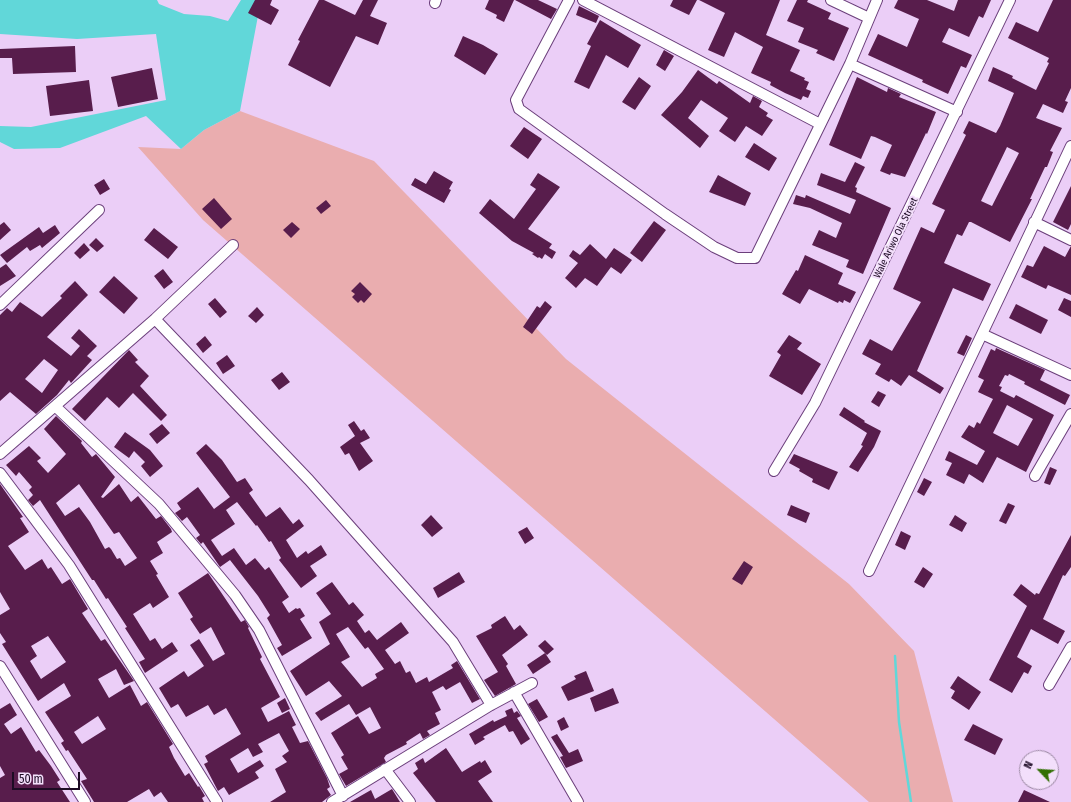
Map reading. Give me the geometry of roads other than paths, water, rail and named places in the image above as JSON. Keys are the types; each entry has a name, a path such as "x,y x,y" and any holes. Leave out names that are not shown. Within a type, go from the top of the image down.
{"street":[{"path":"569,0 516,100 519,109 714,247 737,258 754,258 850,64 877,0"},
{"path":"583,0 820,124"},
{"path":"831,0 869,18"},
{"name":"Wale Ariwo Ola Street","path":"774,471 815,403 1010,0"},
{"path":"850,64 957,112"},
{"path":"869,571 1071,146"},
{"path":"0,305 99,210"},
{"path":"1034,222 1071,240"},
{"path":"0,454 56,407 155,319 233,245"},
{"path":"155,319 309,480 453,642 491,705"},
{"path":"982,334 1071,375"},
{"path":"56,407 159,504 235,595 259,630 343,796"},
{"path":"1035,476 1071,414"},
{"path":"0,473 69,565 217,802"},
{"path":"1049,685 1071,647"},
{"path":"0,666 85,802"},
{"path":"332,802 491,705 532,683"},
{"path":"514,692 578,802"},
{"path":"385,769 410,802"}],"waterway":[{"path":"895,656 899,722 911,802"}]}
